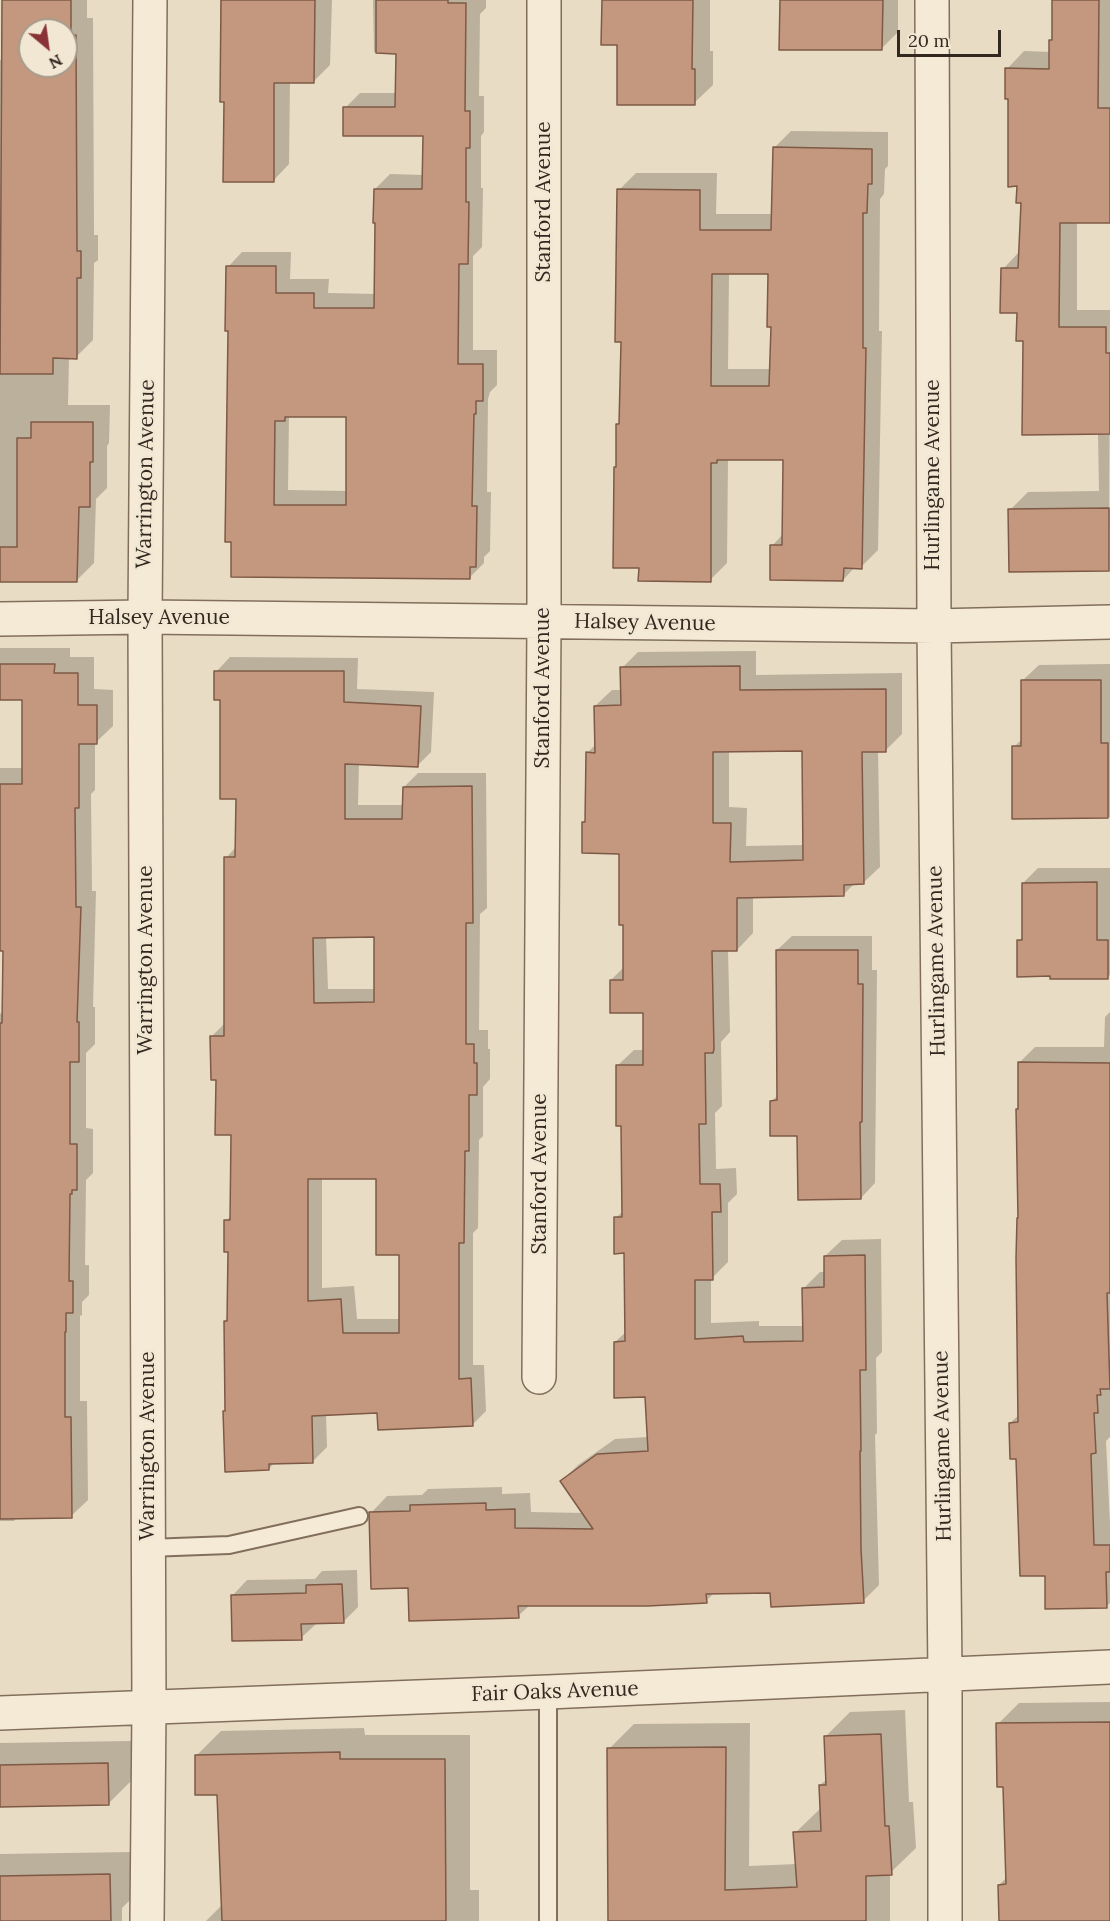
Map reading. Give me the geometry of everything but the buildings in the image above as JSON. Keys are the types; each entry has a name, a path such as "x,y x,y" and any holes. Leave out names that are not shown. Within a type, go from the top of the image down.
{"street":[{"name":"Warrington Avenue","path":"147,1921 149,1708 145,617 150,0"},
{"name":"Stanford Avenue","path":"538,1377 544,622 544,0"},
{"name":"Hurlingame Avenue","path":"932,0 934,626 945,1675 945,1921"},
{"name":"Halsey Avenue","path":"0,619 145,617 934,626 1110,622"},
{"name":"Fair Oaks Avenue","path":"0,1713 1110,1667"}],"lane":[{"path":"148,1548 228,1545 359,1516"},
{"path":"548,1921 549,1692"}]}
